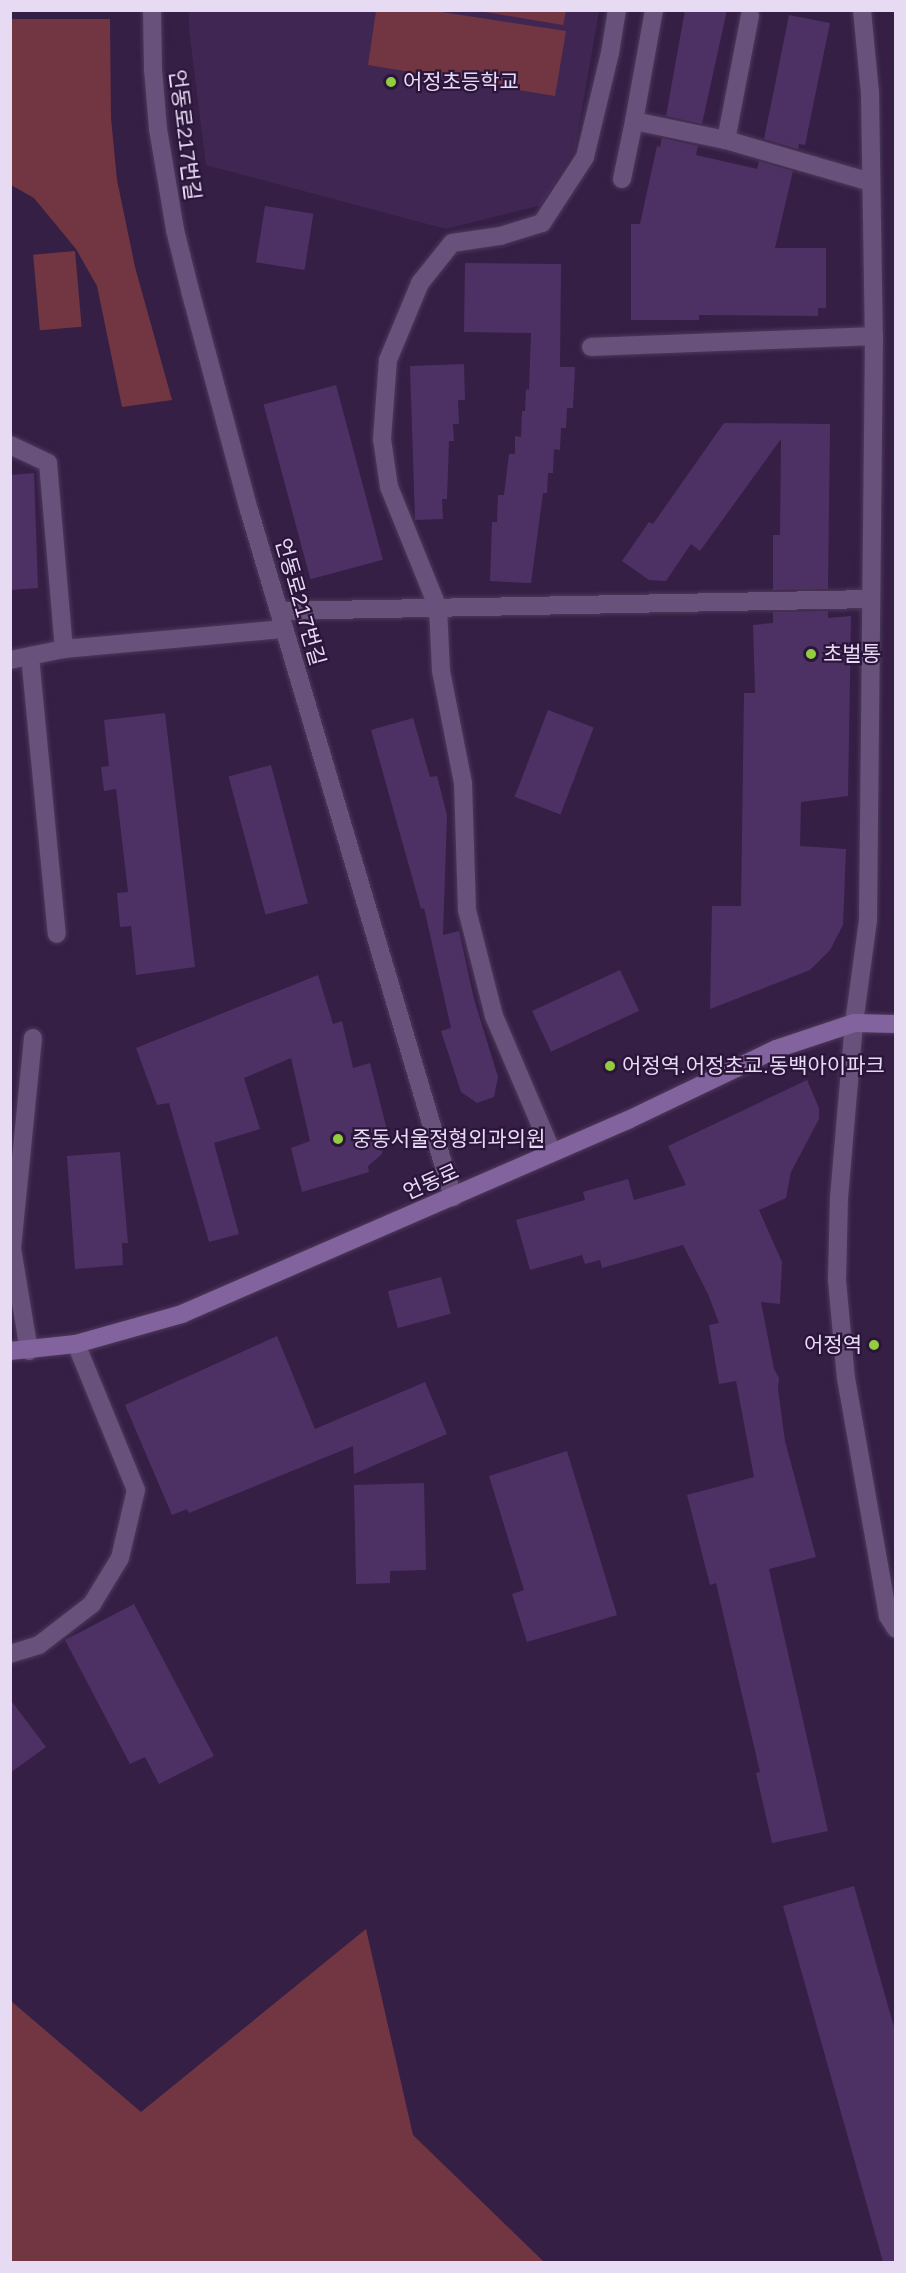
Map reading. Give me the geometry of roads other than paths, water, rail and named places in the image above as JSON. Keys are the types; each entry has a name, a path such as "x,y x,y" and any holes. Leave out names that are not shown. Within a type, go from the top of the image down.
{"main road":[{"name":"언동로","path":"20,1351 76,1344 183,1314 628,1120 776,1049 854,1023 896,1024"}],"street":[{"name":"언동로217번길","path":"152,10 153,69 158,129 175,230 246,499 453,1197"},
{"path":"552,1152 494,1016 467,910 463,783 441,671 438,608 389,487 382,439 388,360 420,283 452,243 500,236 542,223 579,166 588,145 617,10"},
{"path":"622,179 654,10"},
{"path":"862,10 870,93 872,182 873,336 868,920 854,1023 839,1198 837,1280 846,1378 888,1616 896,1629"},
{"path":"726,140 750,15"},
{"path":"634,121 726,140 872,182"},
{"path":"591,346 873,336"},
{"path":"10,445 48,463 64,649"},
{"path":"279,611 870,599"},
{"path":"10,660 64,649 284,629"},
{"path":"30,656 57,934"},
{"path":"20,1351 12,1248 18,1121 33,1038"},
{"path":"10,1654 39,1645 92,1604 120,1558 136,1490 76,1344"}],"place":[{"name":"어정초등학교","path":"391,82"},
{"name":"초벌통","path":"811,654"},
{"name":"어정역.어정초교.동백아이파크","path":"610,1066"},
{"name":"중동서울정형외과의원","path":"338,1139"},
{"name":"어정역","path":"874,1345"}]}
